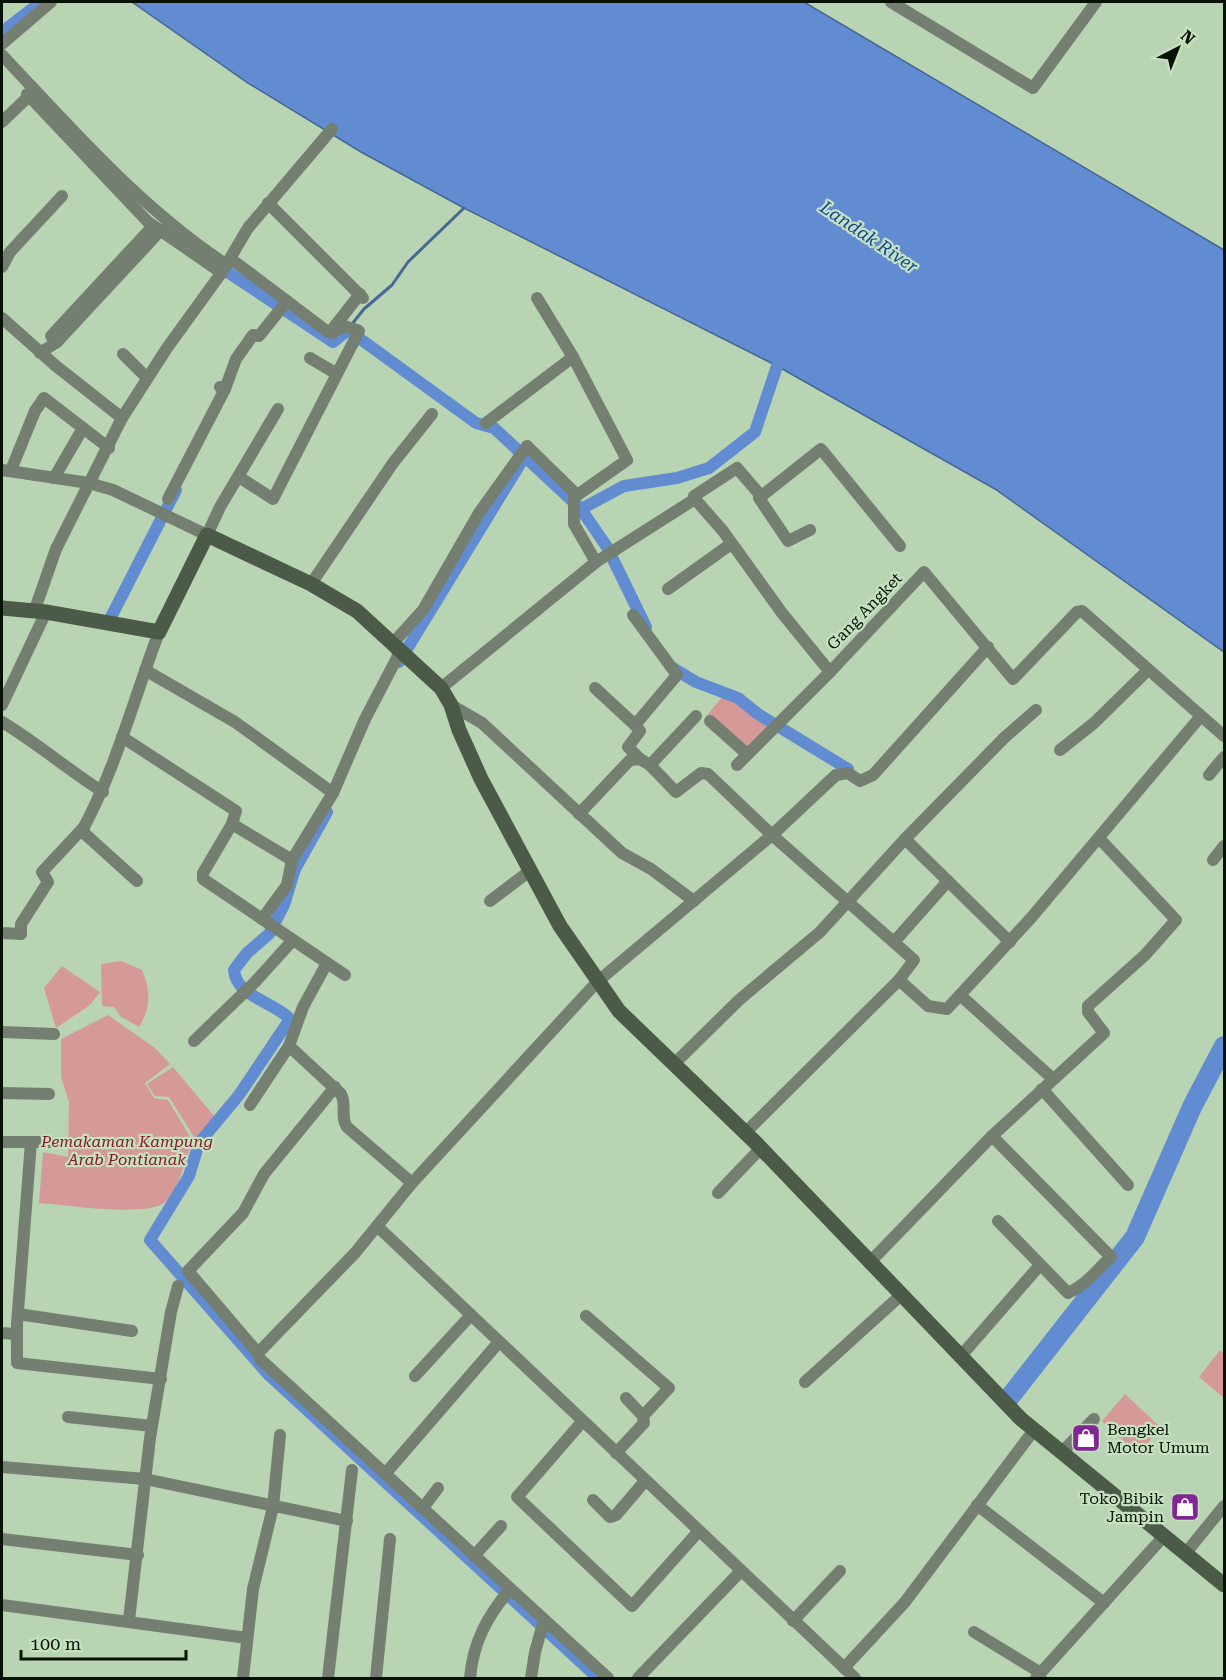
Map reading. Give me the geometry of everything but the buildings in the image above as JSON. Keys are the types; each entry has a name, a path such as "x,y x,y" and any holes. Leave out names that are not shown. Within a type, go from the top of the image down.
{"street":[{"path":"2,44 51,2"},
{"path":"891,2 1033,88 1096,2"},
{"path":"2,55 62,125 109,173 158,229 287,301 327,336"},
{"path":"2,67 29,96 62,125"},
{"path":"2,122 29,96"},
{"path":"2,705 40,612 56,549 109,448 122,418 147,378 226,267 248,228 332,129"},
{"path":"109,173 201,253"},
{"path":"2,267 10,252 63,196"},
{"path":"268,203 361,296 327,336"},
{"path":"40,353 57,342 158,229"},
{"path":"537,298 573,357 627,460 575,502"},
{"path":"168,499 236,359 253,335 259,336 287,301"},
{"path":"2,318 40,353 122,418"},
{"path":"239,477 273,499 358,330 344,326 327,336"},
{"path":"123,354 147,378"},
{"path":"486,423 573,357"},
{"path":"310,358 337,374"},
{"path":"109,448 43,398 34,411 6,470 89,483 113,490 311,584 357,611 401,649 441,688 452,705 459,730 481,779 560,926 619,1011 746,1132 960,1358 1035,1430 1224,1585"},
{"path":"2,933 21,934 21,924 48,882 42,872 84,827 103,792 159,632 207,535 278,409"},
{"path":"311,584 393,463 432,414"},
{"path":"54,478 83,428"},
{"path":"265,922 287,885 292,860 333,794 365,719 401,649 479,513 521,451 530,447 567,484 575,502 574,524 600,560"},
{"path":"810,530 788,542 759,501 761,496 821,449 900,546"},
{"path":"441,688 600,560 695,499 694,496 737,468 761,496"},
{"name":"Gang Angket","path":"695,499 830,672 924,572 1013,679 1077,612 1082,611 1224,736"},
{"path":"668,589 731,544"},
{"path":"2,608 159,632"},
{"path":"633,615 677,675 635,725"},
{"path":"258,1353 355,1253 412,1183 597,982 772,835 836,775 848,773 860,781 873,775 988,647"},
{"path":"145,670 235,722 333,794"},
{"path":"1060,750 1094,723 1148,670"},
{"path":"737,765 830,672"},
{"path":"595,688 640,731 628,747 676,792 701,773 708,774 772,835 914,960 899,980 746,1132"},
{"path":"452,705 466,712 491,731 622,853 651,869 694,901"},
{"path":"675,1063 739,1000 820,932 905,839 1005,737 1036,710"},
{"path":"645,762 696,716"},
{"path":"899,980 928,1006 937,1010 946,1009 1010,942 1201,716"},
{"path":"710,721 747,754"},
{"path":"2,722 32,740 75,774 103,792"},
{"path":"122,737 235,810 232,824 202,877 345,975"},
{"path":"1209,775 1224,757"},
{"path":"579,814 627,762 634,758 645,762"},
{"path":"232,824 292,860"},
{"path":"84,827 84,833 137,881"},
{"path":"869,1263 992,1136 1052,1078 1104,1033 1088,1012 1088,1006 1145,955 1176,920 1099,838"},
{"path":"905,839 1010,942"},
{"path":"1213,860 1224,846"},
{"path":"490,901 531,870"},
{"path":"894,942 948,881"},
{"path":"194,1041 246,991 293,940"},
{"path":"250,1105 290,1046 303,1007 327,963"},
{"path":"960,995 1052,1078"},
{"path":"2,1032 54,1034"},
{"path":"290,1046 335,1087 345,1104 345,1124 412,1183"},
{"path":"335,1087 264,1174 243,1213 188,1271 258,1353 260,1359 423,1508 508,1592 544,1620 608,1678"},
{"path":"1042,1089 1128,1185"},
{"path":"2,1094 49,1094"},
{"path":"992,1136 1111,1257 1085,1285 1068,1293 998,1221"},
{"path":"2,1142 50,1142"},
{"path":"31,1142 16,1334 16,1361 20,1366 161,1379"},
{"path":"718,1193 761,1148"},
{"path":"377,1226 855,1678"},
{"path":"960,1358 1040,1265"},
{"path":"129,1620 152,1426 171,1312 178,1286"},
{"path":"805,1382 900,1296"},
{"path":"18,1314 132,1331"},
{"path":"415,1376 471,1315"},
{"path":"586,1317 669,1388 643,1416"},
{"path":"2,1332 16,1334"},
{"path":"385,1474 499,1342"},
{"path":"616,1453 644,1423 643,1416 626,1398"},
{"path":"68,1418 152,1426"},
{"path":"1062,1452 1094,1419"},
{"path":"582,1422 517,1497 632,1606 698,1532"},
{"path":"844,1668 905,1602 1035,1430"},
{"path":"243,1678 253,1589 273,1507 280,1435"},
{"path":"2,1467 145,1479 347,1521"},
{"path":"328,1678 352,1470"},
{"path":"593,1500 610,1516 616,1515 645,1481"},
{"path":"423,1508 438,1488"},
{"path":"977,1505 1104,1603"},
{"path":"1185,1554 1224,1506"},
{"path":"474,1556 501,1526"},
{"path":"974,1632 1039,1676 1164,1536"},
{"path":"2,1539 138,1555"},
{"path":"376,1678 390,1539"},
{"path":"638,1678 741,1571"},
{"path":"793,1621 840,1571"},
{"path":"470,1678 477,1639 508,1592"},
{"path":"2,1605 129,1620 247,1638"},
{"path":"531,1678 534,1652 544,1620"}],"green space":[{"path":"724,695 749,710 770,730 747,754 707,715"},
{"path":"121,961 142,970 147,985 148,1006 139,1027 120,1016 114,1007 102,1006 101,964"},
{"path":"62,966 100,992 90,1005 56,1028 44,988"},
{"name":"Pemakaman Kampung Arab Pontianak","path":"108,1015 155,1048 170,1064 145,1083 154,1098 168,1100 192,1140 181,1174 169,1198 154,1207 123,1210 39,1203 43,1152 68,1157 69,1102 61,1077 61,1039"},
{"path":"173,1067 214,1116 196,1140 169,1097 155,1096 147,1084"},
{"path":"1220,1350 1224,1354 1224,1398 1199,1377"},
{"path":"1125,1394 1159,1426 1140,1456 1102,1421"}],"water":[{"name":"Landak River","path":"132,2 804,2 1224,250 1224,652 995,489 777,366 464,208 361,152 248,83"}],"waterway":[{"path":"2,32 41,2"},
{"path":"352,324 364,309 392,285 408,262 464,208"},
{"path":"217,265 333,342 348,330 476,423 494,428 581,509 607,547 646,627"},
{"path":"581,509 624,486 677,478 709,468 755,432 777,366"},
{"path":"399,662 520,464"},
{"path":"111,617 176,490"},
{"path":"671,667 696,682 738,698 758,714 848,769"},
{"path":"327,812 295,869 284,905 269,934 247,953 234,970 241,987 290,1019 239,1095 199,1143 189,1176 150,1240 268,1374 598,1678"},
{"path":"1009,1398 1135,1237 1192,1107 1224,1046"}],"place":[{"name":"Bengkel Motor Umum","path":"1086,1438"},
{"name":"Toko Bibik Jampin","path":"1185,1507"}]}
